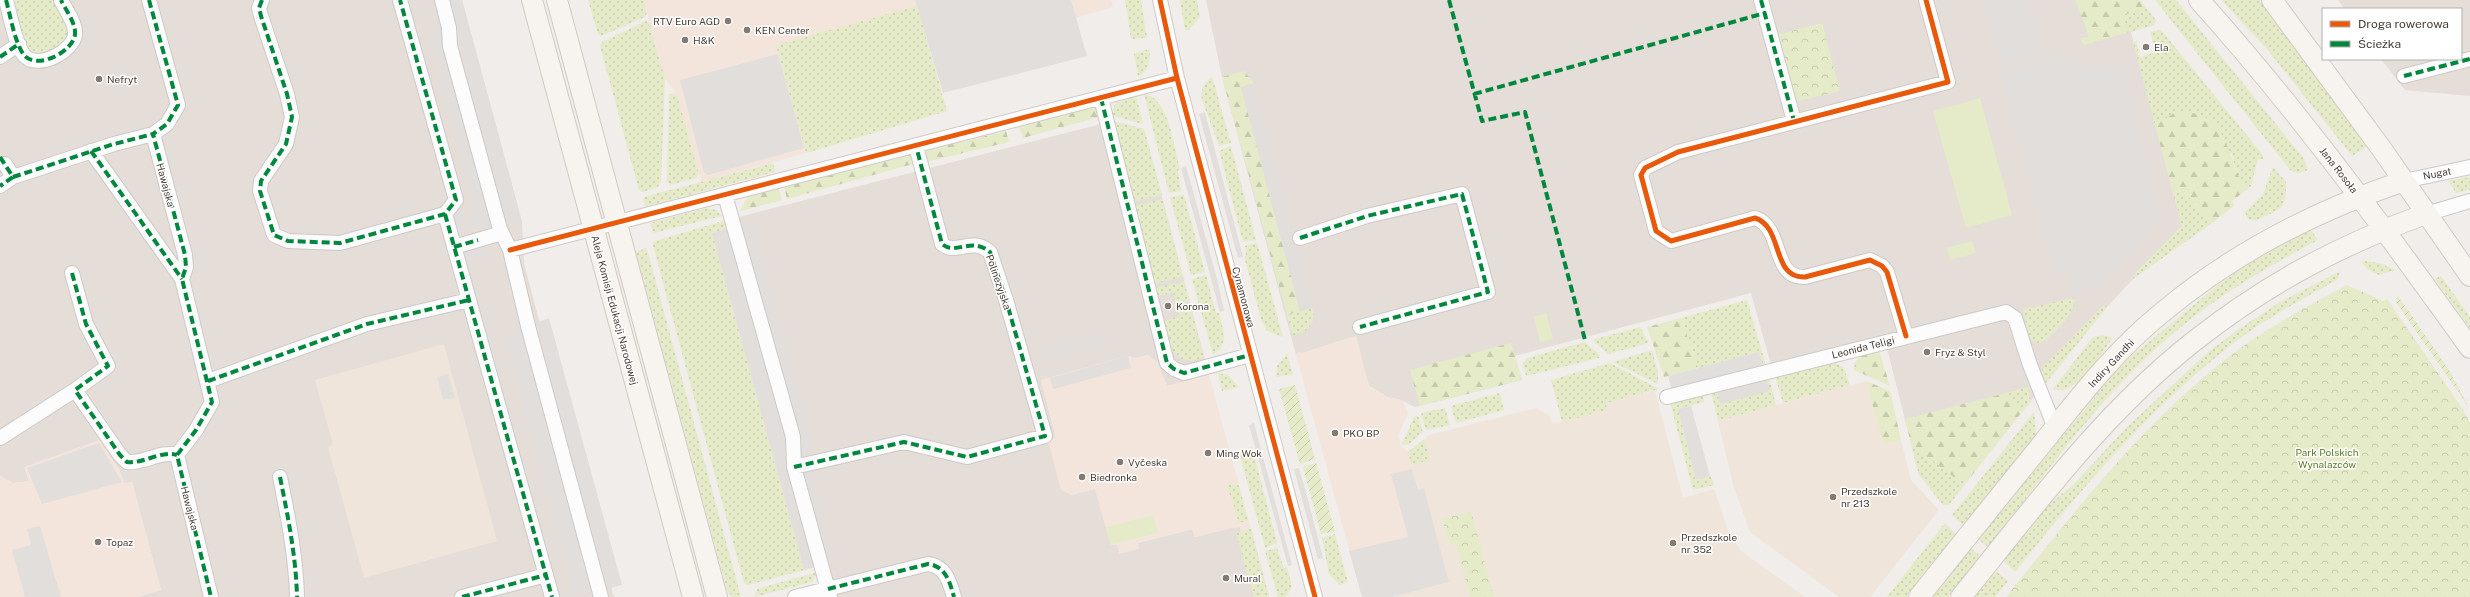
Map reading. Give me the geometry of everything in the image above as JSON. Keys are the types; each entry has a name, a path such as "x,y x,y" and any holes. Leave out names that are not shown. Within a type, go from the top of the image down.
{"main road":[{"name":"Aleja Komisji Edukacji Narodowej","path":"532,0 693,597"},
{"path":"557,0 717,597"},
{"name":"Jana Rosoła","path":"2199,0 2239,45 2359,196 2470,348"},
{"path":"2272,0 2404,181 2470,276"},
{"name":"Indiry Gandhi","path":"1919,597 2055,428 2124,348 2185,294 2230,263 2272,237 2359,196 2404,181"},
{"path":"1961,597 2035,504 2083,449 2150,380 2192,343 2245,303 2277,283 2344,246 2384,229 2426,214"}],"street":[{"path":"6,0 19,44 24,55 36,60 60,54 73,41 76,33 61,0"},
{"path":"0,186 13,177 91,151 153,134 167,124 178,105 149,0"},
{"path":"262,0 260,8 261,16 287,94 292,117 286,144 261,181 260,191 274,235 288,241 340,243 445,214 456,200 400,0"},
{"path":"442,0 449,28 450,46 502,233 510,250 530,333 601,597"},
{"name":"Cynamonowa","path":"1160,0 1176,78 1315,597"},
{"path":"1906,336 1888,272 1878,263 1870,260 1805,277 1795,276 1783,265 1770,227 1763,220 1755,218 1675,241 1663,237 1656,231 1641,179 1645,168 1678,152 1948,82 1926,0"},
{"path":"1763,7 1794,121"},
{"path":"0,57 19,44"},
{"path":"2404,76 2470,59"},
{"path":"510,250 1176,78"},
{"path":"1102,98 1167,363 1174,369 1184,373 1250,355"},
{"name":"Hawajska","path":"153,134 185,256 186,266 182,279 212,402 196,430 177,455 211,597"},
{"name":"Polinezyjska","path":"794,467 904,442 967,457 1045,436 1006,300 990,252 975,244 954,248 942,244 916,146"},
{"path":"91,151 182,279"},
{"path":"5,164 13,177"},
{"name":"Nugat","path":"2404,181 2470,167"},
{"path":"1300,238 1367,216 1462,194 1488,292 1360,327"},
{"path":"725,195 793,437 794,467 829,593"},
{"path":"2426,214 2470,202"},
{"path":"445,214 552,597"},
{"path":"454,247 502,233"},
{"path":"0,438 75,390 108,366 86,324 72,273"},
{"path":"208,381 367,324 469,300"},
{"name":"Leonida Teligi","path":"1666,397 2003,312 2009,313 2015,318 2030,365 2055,428"},
{"path":"75,390 120,455 127,462 140,461 169,454 177,455"},
{"path":"280,477 291,530 297,597"},
{"path":"795,597 829,593 928,564 939,567 948,577 954,597"},
{"path":"462,597 546,575"}],"shaded area":[{"path":"0,0 462,0 522,222 524,264 614,597 138,597 161,590 132,482 124,484 119,469 24,467 29,481 13,483 0,476"},
{"path":"400,0 409,0 465,220 476,217 428,37 440,34 431,0 462,0 522,222 492,230 490,224 457,234"},
{"path":"644,0 915,0 947,111 806,153 701,182 677,95 665,78"},
{"path":"915,0 1071,0 1087,56 943,93"},
{"path":"1071,0 1111,0 1113,7 1076,18"},
{"path":"1206,0 2139,0 2156,20 2154,25 2131,32 2182,226 2133,276 2133,279 2107,307 1946,505 1919,475 1884,336 1771,365 1751,293 1515,356 1522,380 1415,407 1399,399 1390,398 1369,386 1356,336 1302,353 1298,352 1296,355 1222,77"},
{"path":"1979,0 2026,0 2047,51 2002,63"},
{"path":"2338,0 2470,0 2470,96 2405,90 2382,60 2462,60 2462,8 2343,8"},
{"path":"778,54 804,148 708,175 704,173 680,80"},
{"path":"2066,56 2090,71 2102,65 2122,73 2126,78 2161,218 2100,285 2072,293 2066,270 2054,274 2000,74"},
{"path":"1254,83 1313,308 1300,311 1241,87"},
{"path":"1205,112 1243,257 1238,258 1199,114"},
{"path":"1113,121 1144,129 1209,375 1167,386 1157,362 1147,355 1136,358 1128,356 1041,380 1056,438 1048,440 1071,495 1095,489 1111,545 1138,543 1193,529 1195,537 1231,528 1240,527 1241,532 1251,529 1269,597 826,597 816,567 804,570 723,221"},
{"path":"1186,166 1217,279 1224,311 1220,312 1181,168"},
{"path":"754,221 815,450 805,454 834,562 804,570 712,233"},
{"path":"489,244 492,257 466,264 462,252"},
{"path":"478,312 487,316 501,370 496,378"},
{"path":"549,318 622,585 575,596 504,335"},
{"path":"1102,333 1105,344 1046,361 1043,349"},
{"path":"1356,336 1369,386 1390,398 1399,399 1404,403 1408,414 1398,435 1401,446 1408,452 1418,490 1424,488 1393,597 1362,597 1296,355 1298,352 1302,353"},
{"path":"444,344 497,541 364,578 328,447 333,445 315,380"},
{"path":"1759,352 1763,366 1672,390 1668,376"},
{"path":"1147,355 1157,362 1167,386 1209,375 1251,529 1241,532 1240,527 1231,528 1195,537 1192,529 1138,543 1139,549 1119,554 1117,544 1111,545 1095,489 1071,495 1061,490 1048,440 1056,438 1041,380 1128,356 1136,358"},
{"path":"1128,356 1131,368 1053,389 1050,378"},
{"path":"448,374 455,398 443,400 437,377"},
{"path":"1766,378 1770,391 1720,404 1717,391"},
{"name":"Przedszkole nr 213","path":"1866,381 1883,443 1901,440 1911,480 1939,510 1870,597 1839,597 1750,532 1733,484 1718,421"},
{"path":"1655,391 1683,498 1714,489 1728,530 1741,551 1805,597 1393,597 1449,582 1424,489 1418,490 1408,452 1430,435 1536,408 1549,415 1552,423 1562,422 1607,410 1606,403"},
{"path":"1691,406 1710,476 1696,480 1678,409"},
{"path":"1254,423 1292,565 1288,566 1249,425"},
{"path":"99,440 119,469 124,483 132,482 161,590 138,597 0,597 0,476 13,483 29,481 24,467"},
{"path":"99,443 122,482 42,504 27,468"},
{"path":"1299,468 1323,558 1318,559 1294,469"},
{"path":"1412,469 1418,490 1424,488 1449,582 1393,597 1362,597 1349,551 1408,537 1391,474"},
{"path":"40,526 61,597 25,597 12,550 31,545 27,529"}],"green space":[{"path":"11,0 56,0 70,28 65,42 43,54 30,52 25,47"},
{"path":"588,0 644,0 647,13 645,17 601,36 598,34"},
{"path":"1125,0 1141,0 1147,38 1131,39"},
{"path":"1180,0 1197,0 1200,17 1189,30 1185,30"},
{"path":"2075,0 2139,0 2146,8 2123,15 2129,32 2084,45 2080,39 2088,36 2087,31"},
{"path":"2155,0 2176,0 2304,159 2308,170 2298,173 2291,171"},
{"path":"2221,0 2259,0 2368,146 2352,156 2266,48"},
{"path":"917,6 947,111 806,153 776,45"},
{"path":"2146,8 2156,20 2154,25 2129,32 2123,15"},
{"path":"646,21 649,22 665,78 661,182 657,188 642,192 639,190 600,46 602,42"},
{"path":"1822,23 1840,91 1794,102 1776,35"},
{"path":"2161,30 2263,155 2263,159 2258,159 2251,186 2246,190 2237,177 2232,154 2177,112 2155,125 2133,42 2136,41 2140,57 2156,52 2150,32"},
{"path":"1149,49 1150,57 1147,68 1138,77 1134,54"},
{"path":"1244,71 1254,83 1241,87 1300,311 1287,315 1222,77"},
{"path":"1212,76 1231,143 1219,146 1201,97 1203,86"},
{"path":"674,93 677,95 699,174 696,178 670,185 667,182 669,95"},
{"path":"1144,94 1152,97 1159,104 1165,114 1173,137 1180,169 1178,170 1181,191 1169,193"},
{"path":"1136,96 1143,124 1111,115 1115,104"},
{"path":"1980,98 2012,215 1966,228 1933,111"},
{"path":"1095,105 1099,117 1023,138 1019,127"},
{"path":"2176,112 2194,114 2207,119 2217,127 2224,138 2239,177 2246,190 2232,201 2234,206 2212,223 2188,196 2172,190 2155,125"},
{"path":"1113,121 1144,129 1162,195 1132,202"},
{"path":"1006,131 1009,142 926,162 923,151"},
{"path":"1231,146 1256,240 1243,242 1219,151"},
{"path":"910,153 913,164 787,199 784,187"},
{"path":"773,163 775,172 647,206 643,203 644,197"},
{"path":"2273,167 2286,182 2286,192 2283,204 2276,211 2255,221 2248,219 2245,212 2263,194"},
{"path":"2470,177 2470,190 2456,193 2448,181"},
{"path":"778,187 782,200 740,211 749,195"},
{"path":"2172,190 2188,196 2212,223 2133,279 2133,276 2182,226"},
{"path":"1184,195 1205,272 1191,275 1170,197"},
{"path":"1162,199 1183,277 1154,284 1133,206"},
{"path":"707,208 716,210 722,216 653,233 650,223"},
{"path":"723,221 726,229 712,233 804,570 748,585 744,583 652,242"},
{"path":"2311,230 2318,240 2240,284 2186,323 2143,360 2096,411 1988,547 1978,539 2122,364 2218,285 2245,266"},
{"path":"1972,241 1976,253 1950,260 1947,248"},
{"path":"1257,243 1283,337 1267,331 1261,319 1244,256 1246,255 1245,246"},
{"path":"646,248 741,597 732,597 727,590 636,252"},
{"path":"2367,261 2382,264 2396,270 2379,275 2367,269 2361,262"},
{"path":"2341,271 2337,280 2283,310 2231,345 2171,396 2090,481 2015,572 2003,561 2044,509 2074,484 2127,427 2207,353 2239,329 2280,302"},
{"path":"1206,275 1216,313 1219,313 1224,336 1222,346 1213,355 1192,279"},
{"path":"2441,276 2470,317 2470,328 2435,279"},
{"path":"1184,281 1189,301 1176,304 1173,292 1158,296 1165,321 1179,316 1177,308 1190,305 1204,358 1192,361 1181,359 1172,350 1155,288"},
{"name":"Park Polskich Wynalazców","path":"2347,285 2383,301 2387,299 2464,411 2470,423 2470,597 2006,597 2085,499 2113,467 2141,436 2202,378 2235,352 2262,334"},
{"path":"2398,296 2449,370 2470,409 2395,301"},
{"path":"2074,298 2074,304 2068,317 2050,336 2039,344 2029,338 2023,309"},
{"path":"1747,300 1766,366 1763,366 1759,352 1698,368 1681,318"},
{"path":"2104,305 2107,307 2046,383 2042,372 2044,366"},
{"path":"1313,308 1314,314 1310,326 1303,332 1293,336 1287,315"},
{"path":"1546,313 1553,339 1540,342 1534,317"},
{"path":"1681,318 1698,368 1664,377 1647,327"},
{"path":"1640,327 1649,343 1608,354 1592,340"},
{"path":"2102,335 2113,338 2087,373 2071,387 2062,390 2053,389 2093,337"},
{"path":"1585,342 1600,355 1599,358 1526,376 1523,363 1527,358"},
{"path":"1511,343 1522,380 1420,406 1410,370"},
{"path":"1652,350 1658,372 1658,384 1613,362"},
{"path":"1879,350 1890,386 1854,370 1855,363 1861,354"},
{"path":"1287,354 1293,374 1276,377 1277,366"},
{"path":"1834,362 1844,368 1850,385 1783,403 1775,376"},
{"path":"1610,363 1659,389 1606,403 1607,410 1562,422 1551,380"},
{"path":"1218,373 1228,375 1239,387 1222,391"},
{"path":"1769,377 1776,405 1718,421 1711,392 1717,391 1720,404 1769,391 1766,378"},
{"path":"1866,381 1890,391 1901,440 1883,444"},
{"path":"1295,385 1315,459 1300,464 1279,389"},
{"path":"2028,387 2031,402 2022,412 2006,393"},
{"path":"1500,393 1504,410 1456,423 1451,406"},
{"path":"2006,393 2022,412 1966,483 1955,478 1911,444 1905,419"},
{"path":"1702,394 1704,402 1678,409 1696,480 1711,476 1714,485 1693,490 1670,402"},
{"path":"1445,408 1450,425 1426,430 1421,415 1422,413"},
{"path":"2034,412 2036,434 2033,440 1963,525 1952,515"},
{"path":"1418,415 1423,432 1409,444 1401,446 1414,417"},
{"path":"1424,439 1430,460 1411,465 1408,452"},
{"path":"1911,444 1955,478 1966,483 1949,505 1943,505 1919,475"},
{"path":"1252,447 1277,543 1265,548 1239,452 1240,450"},
{"path":"1316,463 1335,531 1321,534 1303,467"},
{"path":"1235,484 1239,486 1248,520 1239,523 1227,485"},
{"path":"1471,511 1494,597 1470,597 1456,543 1449,544 1442,519"},
{"path":"1153,515 1158,533 1111,545 1106,527"},
{"path":"1945,523 1956,534 1906,597 1887,597"},
{"path":"1251,529 1269,597 1254,597 1236,533"},
{"path":"1335,534 1348,582 1339,585 1329,574 1322,538"},
{"path":"1277,548 1284,568 1287,567 1292,587 1286,597 1278,597 1265,551"},
{"path":"1971,548 1980,556 1948,597 1932,597"},
{"path":"1996,571 2008,581 1995,597 1975,597"},
{"path":"814,573 817,575 812,582 754,597 757,589"}],"marked path":[{"path":"6,0 15,36 21,50 24,55 37,61 54,57 68,47 73,40 75,34 74,25 61,0"},
{"path":"149,0 178,105 167,124 153,134 185,255 186,267 182,279 212,402 196,430 177,455 211,597"},
{"path":"262,0 259,8 261,16 287,94 292,117 286,144 261,181 260,191 274,235 288,241 340,243 445,214 456,200 400,0"},
{"path":"1449,0 1482,121 1525,112 1585,340"},
{"path":"1761,0 1794,121"},
{"path":"1474,94 1765,13"},
{"path":"0,57 19,44"},
{"path":"2404,76 2470,59"},
{"path":"1101,98 1167,363 1174,369 1184,373 1250,355"},
{"path":"13,177 114,144 153,134"},
{"path":"794,467 904,442 967,457 1045,436 1006,300 990,252 976,246 953,248 942,244 916,146"},
{"path":"91,151 182,279"},
{"path":"0,157 13,177 0,186"},
{"path":"1300,238 1367,216 1462,194 1488,292 1360,327"},
{"path":"445,214 552,597"},
{"path":"454,247 478,240"},
{"path":"72,273 86,324 108,366 75,390 120,455 127,462 140,461 165,454 177,455"},
{"path":"208,381 367,324 469,300"},
{"path":"280,477 289,522 297,597"},
{"path":"828,589 928,564 934,565 943,572 949,581 954,597"},
{"path":"462,597 546,575"}],"cycle path":[{"path":"1160,0 1177,78 1315,597"},
{"path":"1906,336 1887,272 1882,266 1870,260 1805,277 1794,275 1787,270 1782,262 1770,231 1764,223 1755,218 1671,241 1656,231 1641,175 1645,168 1678,152 1948,82 1926,0"},
{"path":"510,250 1177,78"}],"place":[{"name":"RTV Euro AGD","path":"728,21"},
{"name":"KEN Center","path":"747,30"},
{"name":"H&K","path":"685,40"},
{"name":"Ela","path":"2146,47"},
{"name":"Nefryt","path":"99,79"},
{"name":"Korona","path":"1168,306"},
{"name":"Fryz & Styl","path":"1927,352"},
{"name":"PKO BP","path":"1335,433"},
{"name":"Ming Wok","path":"1208,453"},
{"name":"Vyčeska","path":"1120,462"},
{"name":"Biedronka","path":"1082,477"},
{"name":"Przedszkole nr 213","path":"1833,497"},
{"name":"Topaz","path":"98,542"},
{"name":"Przedszkole nr 352","path":"1673,543"},
{"name":"Mural","path":"1226,578"}]}
